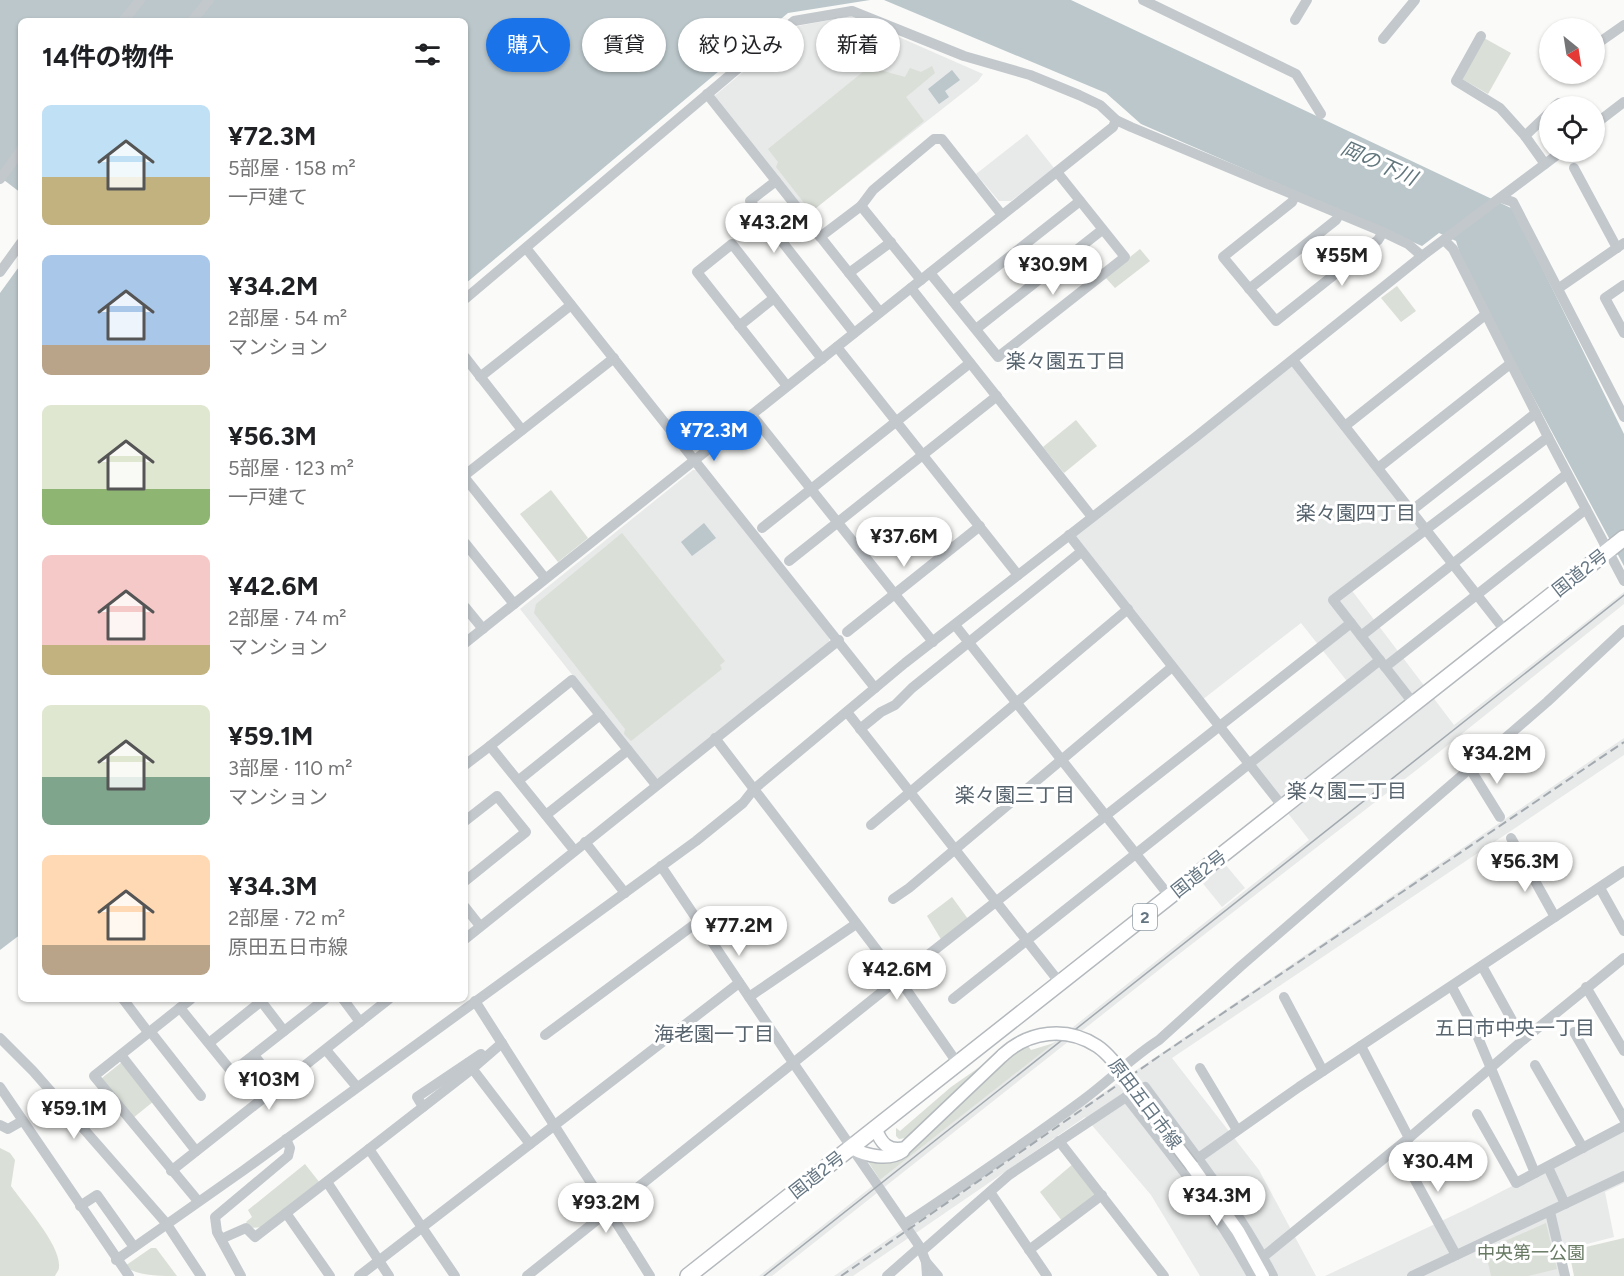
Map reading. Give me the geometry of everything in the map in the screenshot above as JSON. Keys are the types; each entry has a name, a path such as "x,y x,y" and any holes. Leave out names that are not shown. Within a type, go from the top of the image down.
{"highway":[{"name":"国道2号","path":"688,1276 1615,546"}],"main road":[{"name":"原田五日市線","path":"852,1148 887,1157 900,1154 1017,1044 1043,1034 1071,1035 1096,1046 1113,1061 1195,1162 1263,1276"},
{"path":"876,1129 881,1142 886,1147 899,1150 911,1144"}],"street":[{"path":"125,18 140,0"},
{"path":"194,18 209,0"},
{"path":"1143,0 1296,74 1320,114"},
{"path":"1295,20 1307,0"},
{"path":"1383,39 1415,0"},
{"path":"468,296 794,21 852,11 964,56 1030,75 1079,95 1100,105 1116,120 1383,232 1408,244 1422,256"},
{"path":"1605,38 1624,25"},
{"path":"1481,36 1456,81 1500,108 1525,136 1545,164"},
{"path":"707,94 880,312"},
{"path":"1605,117 1624,102"},
{"path":"468,641 1057,172 1113,127 1116,120"},
{"path":"1525,136 1539,123"},
{"path":"820,237 861,206 873,189 934,139 942,139 1002,215"},
{"path":"0,179 18,154"},
{"path":"116,1260 357,1087 468,1002 662,866 743,803 754,789 875,688 1422,256 1548,162"},
{"path":"1559,288 1620,246 1574,168"},
{"path":"930,273 998,357 1116,265 1125,257 1057,172"},
{"path":"776,181 750,201 854,333"},
{"path":"1295,196 1292,202 1223,257 1276,321 1378,240 1383,232"},
{"path":"1500,199 1513,202 1624,417"},
{"path":"953,301 1080,201"},
{"path":"861,206 921,280"},
{"path":"1249,289 1336,220 1339,215"},
{"path":"976,329 1102,230"},
{"path":"1446,238 1586,509 1615,546 1624,582"},
{"path":"849,273 891,242"},
{"path":"787,386 697,272 723,251 732,244 822,358"},
{"path":"0,272 18,247"},
{"path":"526,248 694,460 843,636 875,688"},
{"path":"1624,285 1605,298 1624,333"},
{"path":"911,288 1092,518"},
{"path":"739,326 774,298"},
{"path":"480,376 571,305"},
{"path":"1345,426 1485,315"},
{"path":"837,347 1018,575"},
{"path":"468,475 614,358"},
{"path":"1293,360 1506,632"},
{"path":"468,361 522,430"},
{"path":"762,528 970,363"},
{"path":"1378,468 1510,364"},
{"path":"1614,396 1624,390"},
{"path":"789,561 997,396"},
{"path":"1411,511 1536,413"},
{"path":"752,415 933,642"},
{"path":"1414,705 1333,600 1548,437"},
{"path":"1361,636 1567,474"},
{"path":"468,481 545,579"},
{"path":"953,999 1250,764 1382,663 1476,595 1586,509"},
{"path":"468,936 980,526"},
{"path":"1069,535 1283,807"},
{"path":"468,547 514,604"},
{"path":"860,729 880,712 895,705 912,687 1082,552"},
{"path":"872,825 1128,609"},
{"path":"468,611 483,629"},
{"path":"527,1276 1351,622"},
{"path":"955,625 1170,897"},
{"path":"905,1224 1042,1130 1110,1080 1145,1048 1159,1040 1469,767 1541,707 1624,630"},
{"path":"893,899 1172,667"},
{"path":"468,763 572,680 656,785"},
{"path":"847,712 1060,983"},
{"path":"519,780 600,715"},
{"path":"715,738 899,980 957,1064"},
{"path":"490,746 574,850"},
{"path":"546,815 628,750"},
{"path":"1469,767 1500,817"},
{"path":"468,819 497,796 526,832 468,879"},
{"path":"1510,838 1555,917"},
{"path":"585,842 625,893"},
{"path":"662,866 938,1276"},
{"path":"1195,1162 1323,1071 1624,872"},
{"path":"1600,888 1624,931"},
{"path":"468,911 480,926"},
{"path":"545,1035 699,921"},
{"path":"749,997 856,924"},
{"path":"1263,1257 1409,1138 1586,987 1624,958"},
{"path":"1482,966 1523,1040"},
{"path":"359,1276 740,983"},
{"path":"1452,987 1474,1028 1535,1173"},
{"path":"1586,987 1624,1051"},
{"path":"1284,997 1323,1071"},
{"path":"125,1002 201,1096"},
{"path":"187,1002 94,1076 198,1201"},
{"path":"209,1043 260,1002"},
{"path":"263,1002 284,1031"},
{"path":"180,1008 232,1072 321,1002"},
{"path":"345,1002 360,1022"},
{"path":"171,1171 385,1002"},
{"path":"468,1002 502,1043 650,1276"},
{"path":"1574,1032 1624,1119"},
{"path":"0,1038 33,1071 166,1223 201,1276"},
{"path":"221,1239 246,1228 255,1237 502,1043"},
{"path":"1361,1046 1409,1138"},
{"path":"326,1050 357,1087"},
{"path":"121,1055 196,1151"},
{"path":"254,1055 278,1086"},
{"path":"1535,1065 1583,1148"},
{"path":"470,1066 530,1144"},
{"path":"1201,1068 1237,1130"},
{"path":"0,1087 129,1276"},
{"path":"887,1276 923,1253 1009,1175 1126,1097 1145,1087 1195,1162 1221,1190 1273,1276"},
{"path":"1126,1097 1191,1180 1252,1276"},
{"path":"1477,1114 1516,1182 1624,1126"},
{"path":"0,1125 8,1130 22,1121"},
{"path":"241,1276 217,1232 215,1217 288,1156 290,1148 286,1139"},
{"path":"1059,1141 1164,1276"},
{"path":"369,1149 455,1276"},
{"path":"1392,1152 1409,1169 1455,1255"},
{"path":"1548,1167 1565,1204"},
{"path":"1412,1276 1624,1176"},
{"path":"327,1182 389,1276"},
{"path":"990,1192 1047,1276"},
{"path":"80,1206 96,1195 134,1247"},
{"path":"1029,1250 1101,1195"},
{"path":"1550,1212 1565,1276"},
{"path":"286,1213 330,1276"},
{"path":"923,1253 927,1276"}],"shaded area":[{"path":"816,23 816,72 900,72 900,38 983,74 978,81 807,215 713,97 743,72 804,72 804,25"},
{"path":"1027,134 1054,168 1011,201 999,201 976,174"},
{"path":"1294,360 1425,531 1350,588 1454,725 1624,592 1624,604 1423,765 1174,958 772,1276 759,1276 1309,840 1250,765 1350,685 1301,623 1202,700 1068,536"},
{"path":"693,470 698,470 830,636 829,642 659,779 654,778 520,609"},
{"path":"1624,738 1624,755 1172,1058 1259,1170 1316,1276 1200,1276 1151,1195 1085,1117 853,1276 834,1276"},
{"path":"1224,863 1245,888 1222,907 1201,881"},
{"path":"1624,1129 1624,1183 1605,1192 1614,1237 1556,1252 1561,1276 1325,1276 1471,1207"}],"green space":[{"path":"1484,38 1511,53 1488,94 1462,79"},
{"path":"932,66 935,73 906,97 924,121 811,212 776,167 778,162 768,149 863,72 887,72 905,77 910,68 921,72"},
{"path":"1140,249 1150,261 1115,288 1105,277"},
{"path":"1397,286 1416,311 1401,322 1381,298"},
{"path":"1076,420 1097,446 1064,473 1043,447"},
{"path":"551,490 588,538 558,562 520,514"},
{"path":"622,533 725,661 720,665 722,669 631,741 624,734 625,729 534,613 536,604"},
{"path":"952,897 968,919 942,941 927,916"},
{"path":"1054,1043 880,1180 867,1160 896,1160 906,1156 1014,1054 1028,1046 1031,1050"},
{"path":"122,1062 154,1101 133,1118 102,1081 102,1078"},
{"path":"984,1064 915,1130 905,1138 899,1139 896,1136 896,1128 900,1131 951,1087"},
{"path":"0,1148 10,1153 15,1160 11,1186 41,1225 54,1248 59,1267 55,1276 0,1276"},
{"path":"305,1164 320,1183 264,1227 251,1228 246,1222 252,1217 248,1210"},
{"path":"1073,1164 1097,1195 1062,1221 1040,1192"},
{"name":"中央第一公園","path":"1546,1223 1557,1269 1528,1276 1491,1276 1485,1250"},
{"path":"1624,1238 1624,1276 1574,1276 1569,1251"},
{"path":"151,1248 156,1248 177,1276 142,1274 125,1266"}],"water":[{"path":"0,0 870,0 788,13 782,18 678,18 678,72 718,72 468,281 468,18 18,18 18,191 0,177"},
{"name":"岡の下川","path":"884,0 1071,0 1513,209 1624,434 1624,566 1465,270 1456,241 1439,233 1422,246 1141,124 1106,93"},
{"path":"952,70 960,80 945,91 949,97 939,104 928,89"},
{"path":"18,268 18,936 0,950 0,293"},
{"path":"704,523 716,538 692,556 681,542"}],"tram line":[{"path":"764,1276 1624,595"}],"railway":[{"path":"841,1276 1158,1057 1624,742"}],"district":[{"name":"楽々園五丁目","path":"1066,361"},
{"name":"楽々園四丁目","path":"1356,513"},
{"name":"楽々園二丁目","path":"1347,791"},
{"name":"楽々園三丁目","path":"1015,795"},
{"name":"五日市中央一丁目","path":"1515,1028"},
{"name":"海老園一丁目","path":"714,1034"}]}
